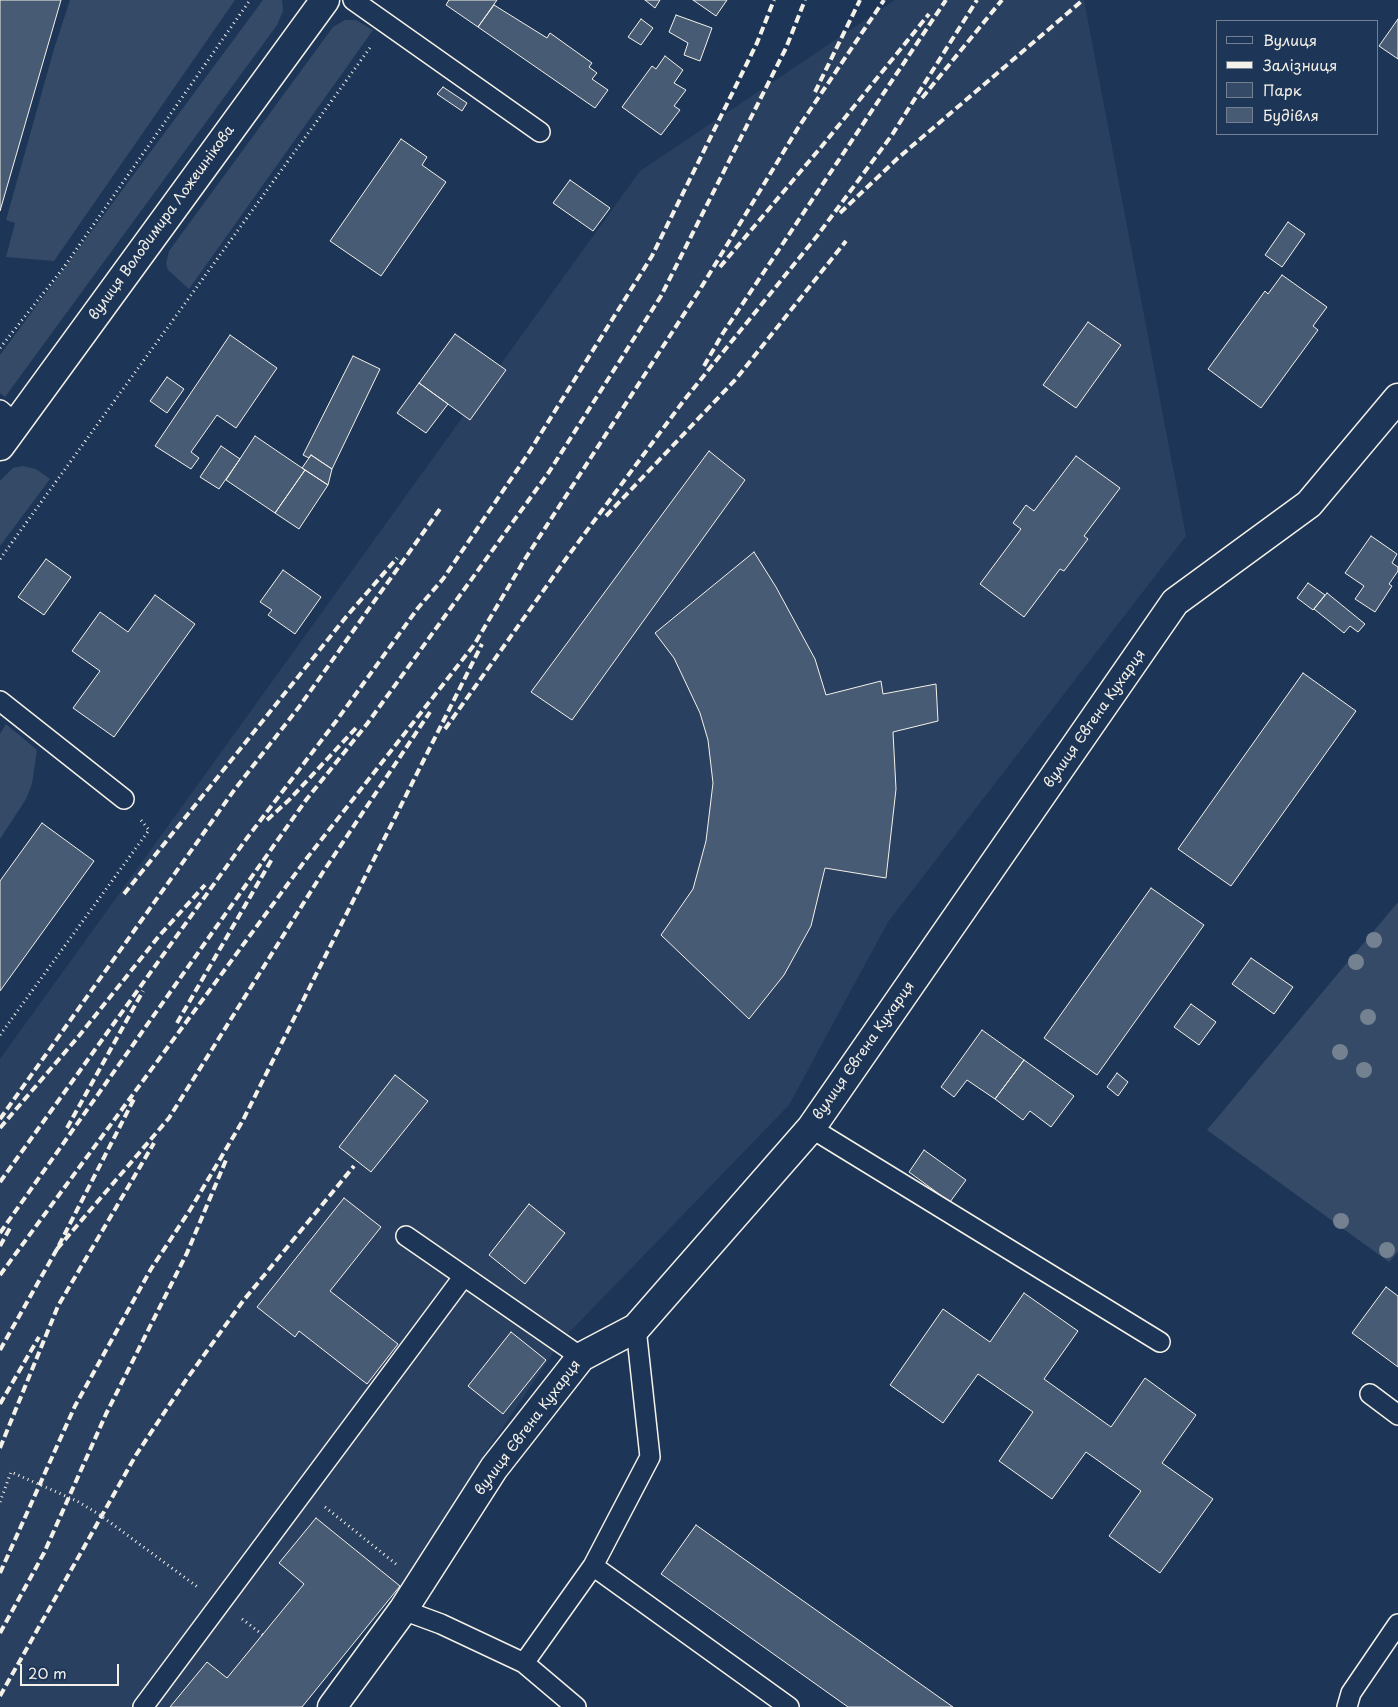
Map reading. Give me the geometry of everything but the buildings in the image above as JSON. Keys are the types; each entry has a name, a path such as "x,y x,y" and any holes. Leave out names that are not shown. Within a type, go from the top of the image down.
{"street":[{"name":"вулиця Володимира Ложешнікова","path":"0,446 8,417 315,4"},
{"name":"вулиця Євгена Кухарця","path":"332,1707 404,1610 494,1468 581,1357 636,1328 811,1128 1176,602 1309,504 1398,398"}],"lane":[{"path":"353,0 540,132"},
{"path":"2,708 124,799"},
{"path":"811,1128 1160,1342"},
{"path":"406,1236 581,1357"},
{"path":"143,1707 222,1604 464,1276"},
{"path":"524,1663 592,1566 650,1457 636,1328"},
{"path":"1370,1394 1398,1415"},
{"path":"592,1566 789,1707"},
{"path":"404,1610 441,1624 524,1663 576,1707"},
{"path":"1347,1707 1351,1693 1398,1624"}],"path":[{"path":"0,348 64,267 250,0"},
{"path":"0,559 387,24"},
{"path":"0,1035 149,830 124,799"},
{"path":"0,1502 11,1472 76,1501 100,1515 263,1635"},
{"path":"305,1491 401,1568"}],"shaded area":[{"path":"895,0 1084,0 1186,536 888,922 789,1105 561,1341 470,1476 400,1586 302,1707 0,1707 0,1059 640,171"}],"green space":[{"path":"70,0 235,0 54,261 6,257 15,223 6,220 54,49"},
{"path":"263,0 282,0 283,11 277,25 5,397 0,393 0,355"},
{"path":"345,20 356,20 373,30 189,289 168,270 166,264 169,251 333,27"},
{"path":"23,466 36,469 50,479 0,546 0,481 13,468"},
{"path":"6,724 37,750 32,784 26,799 0,839 0,734"},
{"path":"1398,902 1398,1252 1389,1262 1207,1130"}],"railway":[{"path":"0,1182 247,838 337,720 418,608 443,579 528,454 652,256 757,43 774,0"},
{"path":"0,1233 306,800 367,724 549,472 661,296 786,48 805,0"},
{"path":"815,92 860,0"},
{"path":"0,1275 307,858 474,645 525,559 699,291 798,128 884,0"},
{"path":"704,366 723,333 946,0"},
{"path":"445,729 568,556 685,399 817,236 892,135 977,0"},
{"path":"922,98 1002,0"},
{"path":"840,213 898,158 1083,0"},
{"path":"720,267 822,146 929,14"},
{"path":"606,516 736,379 846,241"},
{"path":"0,1119 235,789 299,707 440,509"},
{"path":"124,894 346,617 397,558"},
{"path":"0,1573 75,1406 151,1269 190,1210 242,1122 482,644"},
{"path":"57,1249 169,1118 323,872 430,712"},
{"path":"267,820 289,800 357,727"},
{"path":"177,1023 272,859"},
{"path":"0,1128 78,1037 159,936 205,885"},
{"path":"67,1128 143,991"},
{"path":"0,1350 57,1249 134,1099"},
{"path":"0,1448 58,1306 154,1143"},
{"path":"0,1633 44,1553 106,1414 187,1253 226,1160"},
{"path":"0,1696 136,1455 186,1380 243,1301 354,1166"},
{"path":"0,1246 10,1228"},
{"path":"0,1404 39,1337"}]}
